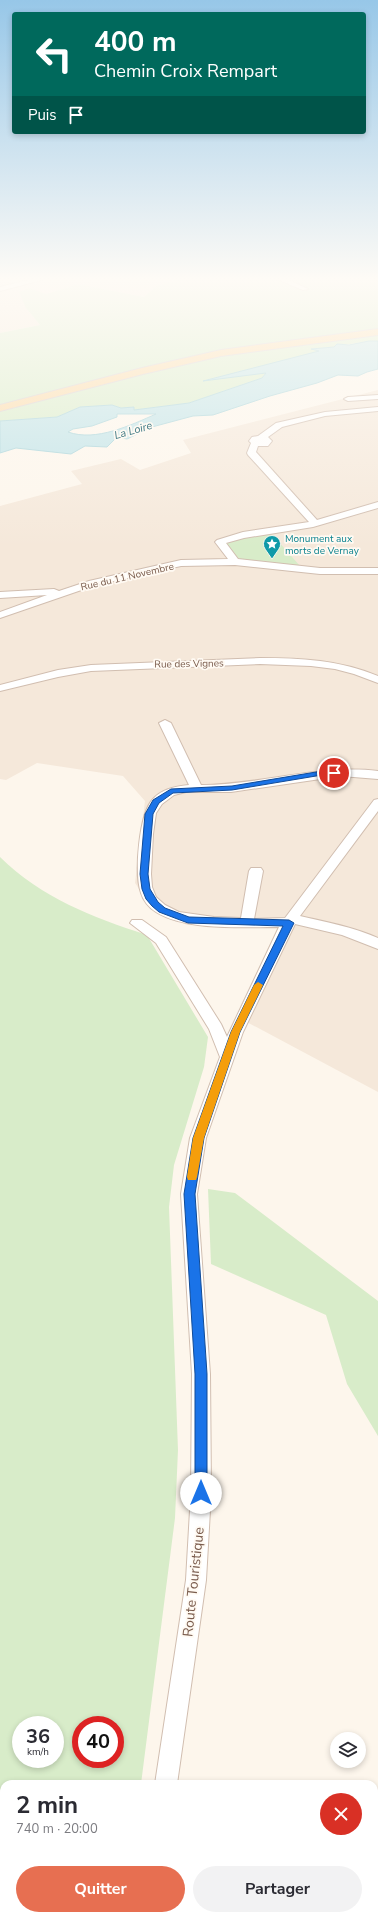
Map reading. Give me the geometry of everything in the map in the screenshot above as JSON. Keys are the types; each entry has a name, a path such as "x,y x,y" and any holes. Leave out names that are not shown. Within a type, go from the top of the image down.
{"main road":[{"path":"0,408 157,368"}],"street":[{"path":"348,399 378,397"},
{"path":"314,523 260,461 251,453 258,441 279,425 325,414 378,409"},
{"path":"235,562 220,542 243,535 314,523 378,505"},
{"name":"Rue du 11 Novembre","path":"0,615 65,592 130,573 181,563 235,562 320,571 378,571"},
{"path":"0,595 65,592"},
{"name":"Rue des Vignes","path":"0,688 75,670 112,665 270,661 300,662 335,667 357,672 378,680"},
{"path":"165,722 197,789"},
{"path":"378,775 322,773 232,788 171,791 155,802 149,814 144,874 146,889 150,899 162,910 188,920 247,922 290,921 337,929 364,937 378,944"},
{"name":"Route Touristique","path":"167,1780 196,1580 201,1493 201,1374 189,1194 198,1138 236,1032 290,921 378,803"},
{"path":"247,922 256,871"},
{"path":"137,923 161,940 216,1028 227,1057"}],"shaded area":[{"path":"378,390 378,1092 243,1020 284,927 187,925 155,912 135,883 145,801 123,776 37,763 6,780 0,779 0,506 82,484 71,471 121,459 140,470 191,453 183,440"}],"green space":[{"path":"0,368 258,368 207,380 266,372 262,378 189,403 134,410 134,407 121,408 112,405 80,407 57,417 0,421"},
{"path":"270,532 300,566 238,559 224,543 244,536"},
{"path":"0,857 33,884 50,895 87,913 147,935 208,1037 204,1067 174,1165 169,1207 178,1450 175,1518 142,1780 0,1780"},
{"path":"208,1189 235,1193 378,1301 378,1436 347,1384 326,1315 211,1264"}],"water":[{"name":"La Loire","path":"255,368 378,368 378,369 358,376 338,375 317,383 270,396 213,415 193,416 152,427 127,439 117,437 107,447 85,446 71,454 16,448 0,453 0,421 57,417 80,407 112,405 121,408 134,407 134,410 189,403 262,378 266,373 203,381","holes":["117,414 156,414 136,423 102,434 79,435 68,432 73,429 92,426 117,417"]}],"slow traffic":[{"path":"192,1177 198,1138 236,1032 258,985"}],"place":[{"name":"Monument aux morts de Vernay","path":"272,559"}],"route":[{"path":"201,1493 201,1374 189,1194 198,1138 236,1032 289,923 188,920 162,910 150,899 146,889 144,874 149,814 155,802 171,791 232,788 322,773 334,773"}]}
